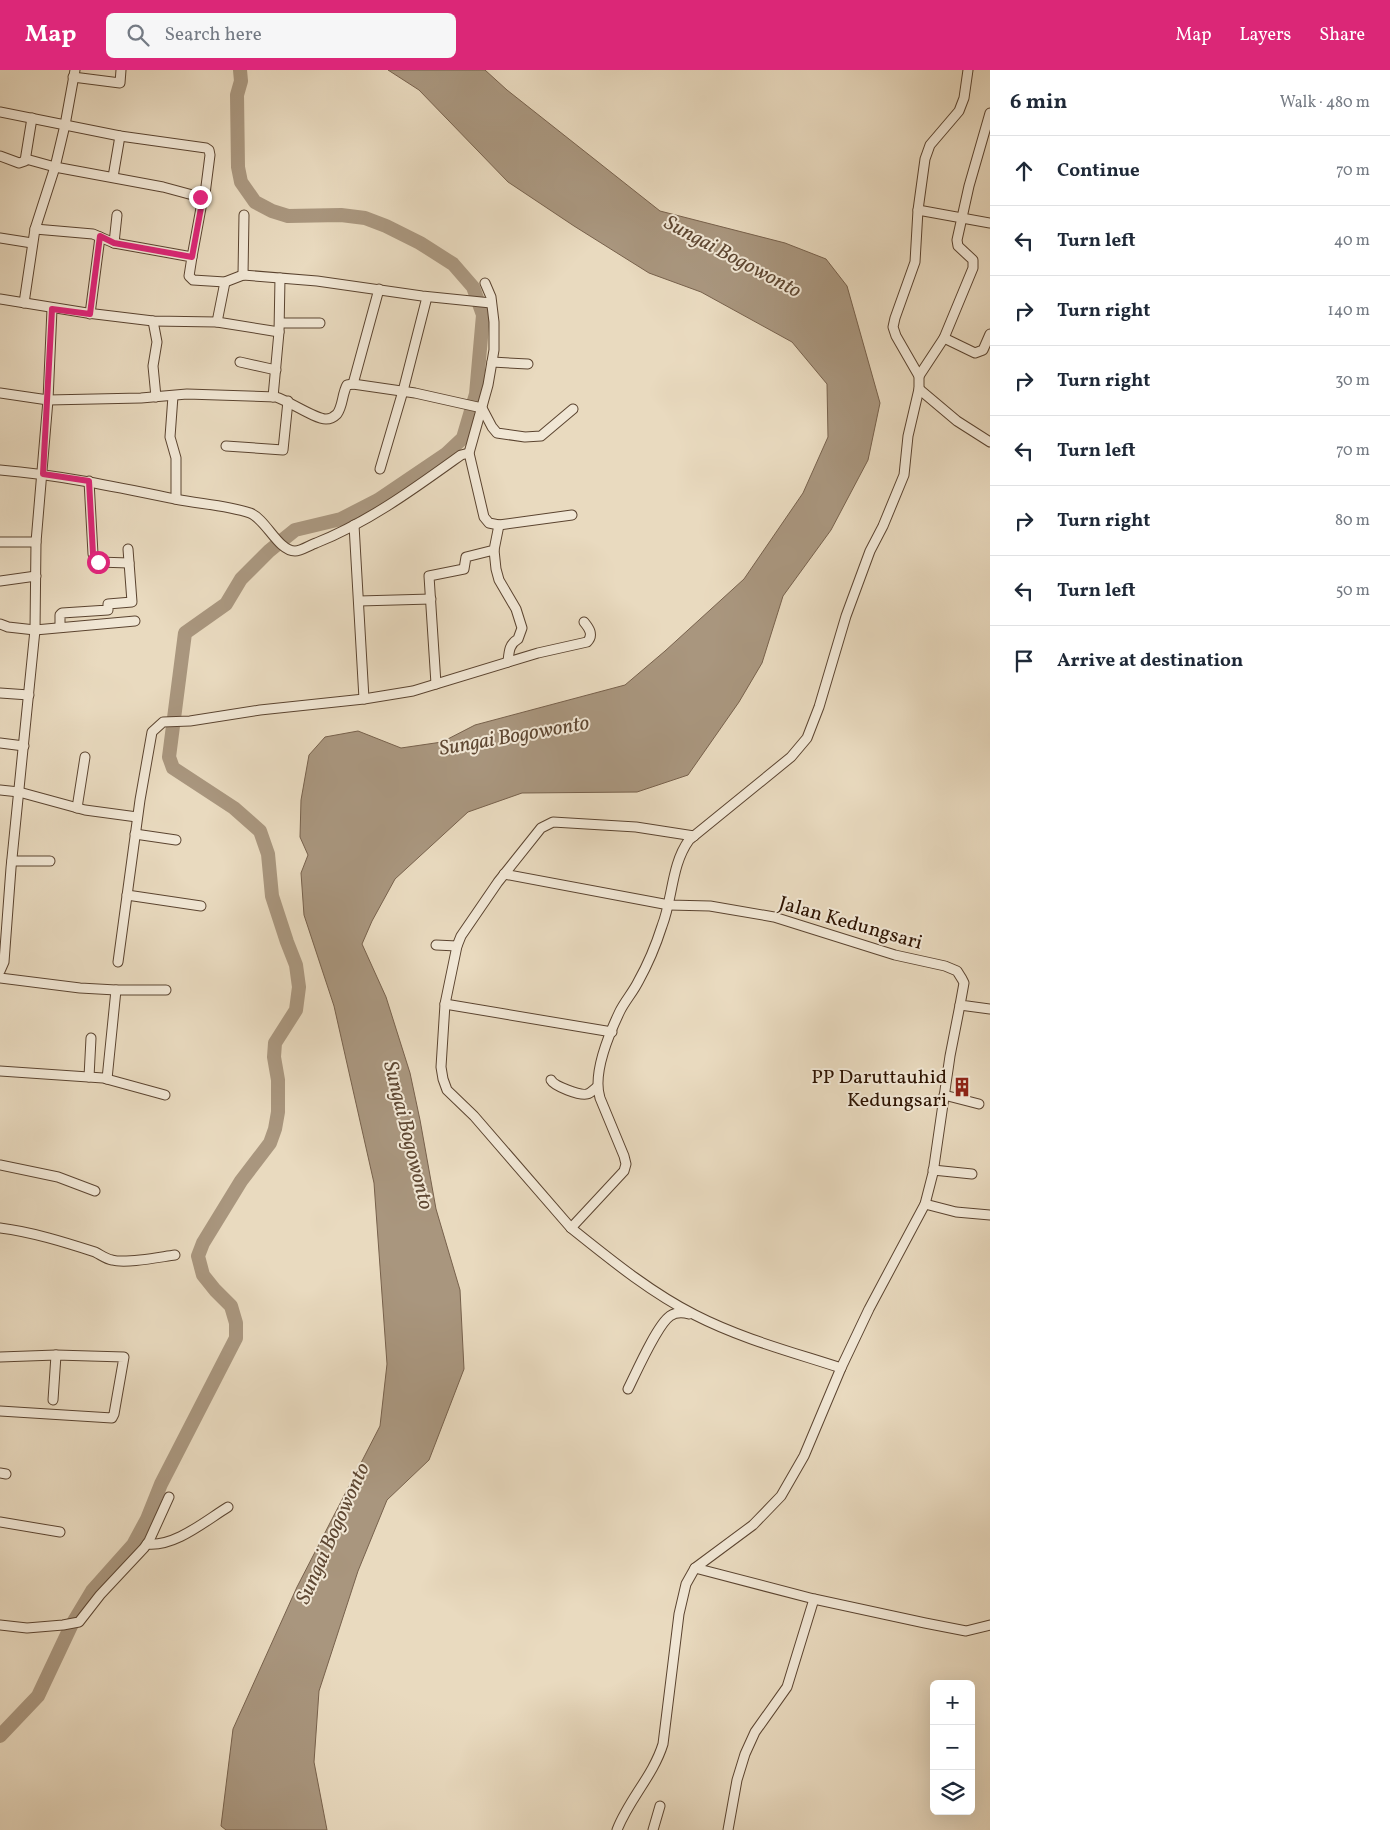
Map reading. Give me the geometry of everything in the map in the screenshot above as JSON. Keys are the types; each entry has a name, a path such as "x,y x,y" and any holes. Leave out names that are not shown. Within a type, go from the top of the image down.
{"street":[{"path":"24,303 35,229 56,167 74,74 120,84 121,70"},
{"path":"920,376 896,336 895,318 915,262 918,210 925,159 930,145 958,111 964,98 968,70"},
{"path":"0,112 120,136 206,148 209,150 205,194 189,276 191,279 225,282 243,275 317,281 465,302 491,303"},
{"path":"571,1228 624,1171 626,1164 597,1087 597,1078 620,1011 638,983 652,952 669,905 681,850 689,840 791,757 807,738 819,707 846,616 870,551 883,526 904,475 908,436 919,389 920,376 944,338 974,264 973,260 957,243 969,186 990,113"},
{"path":"0,156 20,163 23,162 26,158 32,118"},
{"path":"112,177 120,136"},
{"path":"26,158 56,167 164,187 203,197"},
{"path":"918,210 990,224"},
{"path":"114,243 117,215"},
{"path":"243,275 244,215"},
{"path":"35,229 92,234 114,243 192,257"},
{"path":"90,314 100,236"},
{"path":"0,238 32,243"},
{"path":"273,397 280,328 280,278"},
{"path":"217,322 225,282"},
{"path":"485,283 491,297 494,322 492,362 488,386 480,408 469,453 484,517 489,523 499,525 572,515"},
{"path":"353,384 379,289"},
{"path":"380,469 428,297"},
{"path":"0,299 52,309 153,321 217,322 280,328 320,323"},
{"path":"0,972 4,962 4,904 12,861 20,792 35,630 36,542 43,474 52,309"},
{"path":"153,321 157,342 153,366 156,397"},
{"path":"944,338 975,352 983,350 990,334"},
{"path":"240,362 276,370"},
{"path":"492,362 528,364"},
{"path":"0,393 48,400 216,394 273,397 288,401 325,419 332,418 338,413 343,391 347,385 353,384 403,391 480,408 498,433 525,437 541,436 573,409"},
{"path":"919,389 957,420 990,442"},
{"path":"173,396 170,437 176,458 176,499"},
{"path":"226,446 283,450 288,401"},
{"path":"0,470 89,481 252,514 262,521 286,548 294,551 335,536 402,498 461,455 469,453"},
{"path":"89,481 93,554 98,562 130,563"},
{"path":"354,525 364,699"},
{"path":"499,525 494,550 496,569 499,580 516,609 522,628 518,639 512,642 508,662"},
{"path":"0,542 36,542"},
{"path":"60,627 60,615 62,613 108,610 108,604 132,602 128,548"},
{"path":"436,684 429,576 464,569 466,557 494,550"},
{"path":"0,581 36,576"},
{"path":"359,601 430,599"},
{"path":"0,624 8,627 35,630 135,620"},
{"path":"118,962 137,817 152,732 158,725 169,722 183,722 260,710 364,699 413,691 508,662 588,642 590,629 584,622"},
{"path":"0,694 28,695"},
{"path":"0,743 24,746"},
{"path":"77,808 85,757"},
{"path":"0,790 20,792 77,808 137,817"},
{"path":"694,836 636,827 554,822 541,828 478,909 457,946 445,1004 443,1080 447,1090 474,1116 571,1228 647,1288 694,1315 722,1328 781,1350 841,1368"},
{"path":"135,834 176,840"},
{"path":"12,861 50,861"},
{"name":"Jalan Kedungsari","path":"504,874 669,905 710,906 774,917 895,955 945,966 957,971 964,983 933,1170 925,1204 869,1308 841,1368 804,1456 781,1496 753,1525 695,1568"},
{"path":"127,895 201,906"},
{"path":"436,945 457,946"},
{"path":"0,978 80,988 166,990"},
{"path":"107,1079 116,990"},
{"path":"445,1004 612,1032"},
{"path":"960,1005 990,1008"},
{"path":"89,1077 91,1038"},
{"path":"0,1071 107,1079 165,1095"},
{"path":"551,1080 556,1086 582,1094 588,1094 597,1087"},
{"path":"944,1095 979,1104"},
{"path":"0,1165 58,1177 95,1191"},
{"path":"933,1170 972,1174"},
{"path":"925,1204 956,1212 990,1215"},
{"path":"0,1228 64,1243 112,1260 122,1261 174,1255"},
{"path":"628,1389 655,1336 668,1318 679,1313 694,1315"},
{"path":"53,1400 56,1355"},
{"path":"0,1357 56,1355 124,1357 112,1418 0,1410"},
{"path":"0,1625 27,1628 75,1624 79,1622 100,1595 139,1555 147,1544 169,1497"},
{"path":"147,1544 161,1544 172,1540 228,1507"},
{"path":"0,1522 60,1532"},
{"path":"617,1830 631,1803 651,1773 663,1744 679,1614 686,1584 695,1568 814,1600 966,1630 990,1625"},
{"path":"728,1830 737,1780 745,1754 755,1732 787,1687 814,1600"},
{"path":"653,1830 660,1806"}],"water":[{"name":"Sungai Bogowonto","path":"388,70 485,70 507,90 660,211 785,243 826,259 847,286 880,403 868,460 831,530 783,596 762,663 739,702 688,775 637,792 522,793 468,812 395,879 372,921 362,944 386,997 410,1073 436,1209 460,1290 464,1369 429,1460 387,1500 358,1571 319,1691 314,1762 327,1830 226,1830 221,1826 233,1729 297,1587 380,1426 387,1364 374,1183 334,1006 304,915 301,873 308,855 300,837 301,800 309,755 325,737 358,731 401,748 442,742 475,725 625,685 744,579 803,493 828,437 827,384 792,342 701,292 649,273 508,182 419,90"}],"waterway":[{"path":"0,1736 38,1696 71,1626 92,1591 133,1545 147,1519 161,1484 236,1338 236,1323 231,1306 203,1275 198,1256 203,1243 241,1181 270,1143 278,1112 278,1080 274,1057 275,1043 296,1010 299,987 296,965 272,896 268,854 260,831 234,808 173,768 169,757 185,633 226,604 241,579 269,551 295,530 341,519 378,500 446,454 463,438 476,394 483,315 473,287 453,264 420,243 365,218 341,215 288,216 272,211 255,202 241,182 238,167 237,95 241,81 240,70"}],"place":[{"name":"PP Daruttauhid Kedungsari","path":"962,1087"}],"route":[{"path":"98,562 93,554 89,481 43,474 52,309 90,314 100,236 114,243 192,257 203,197 200,197"}]}
